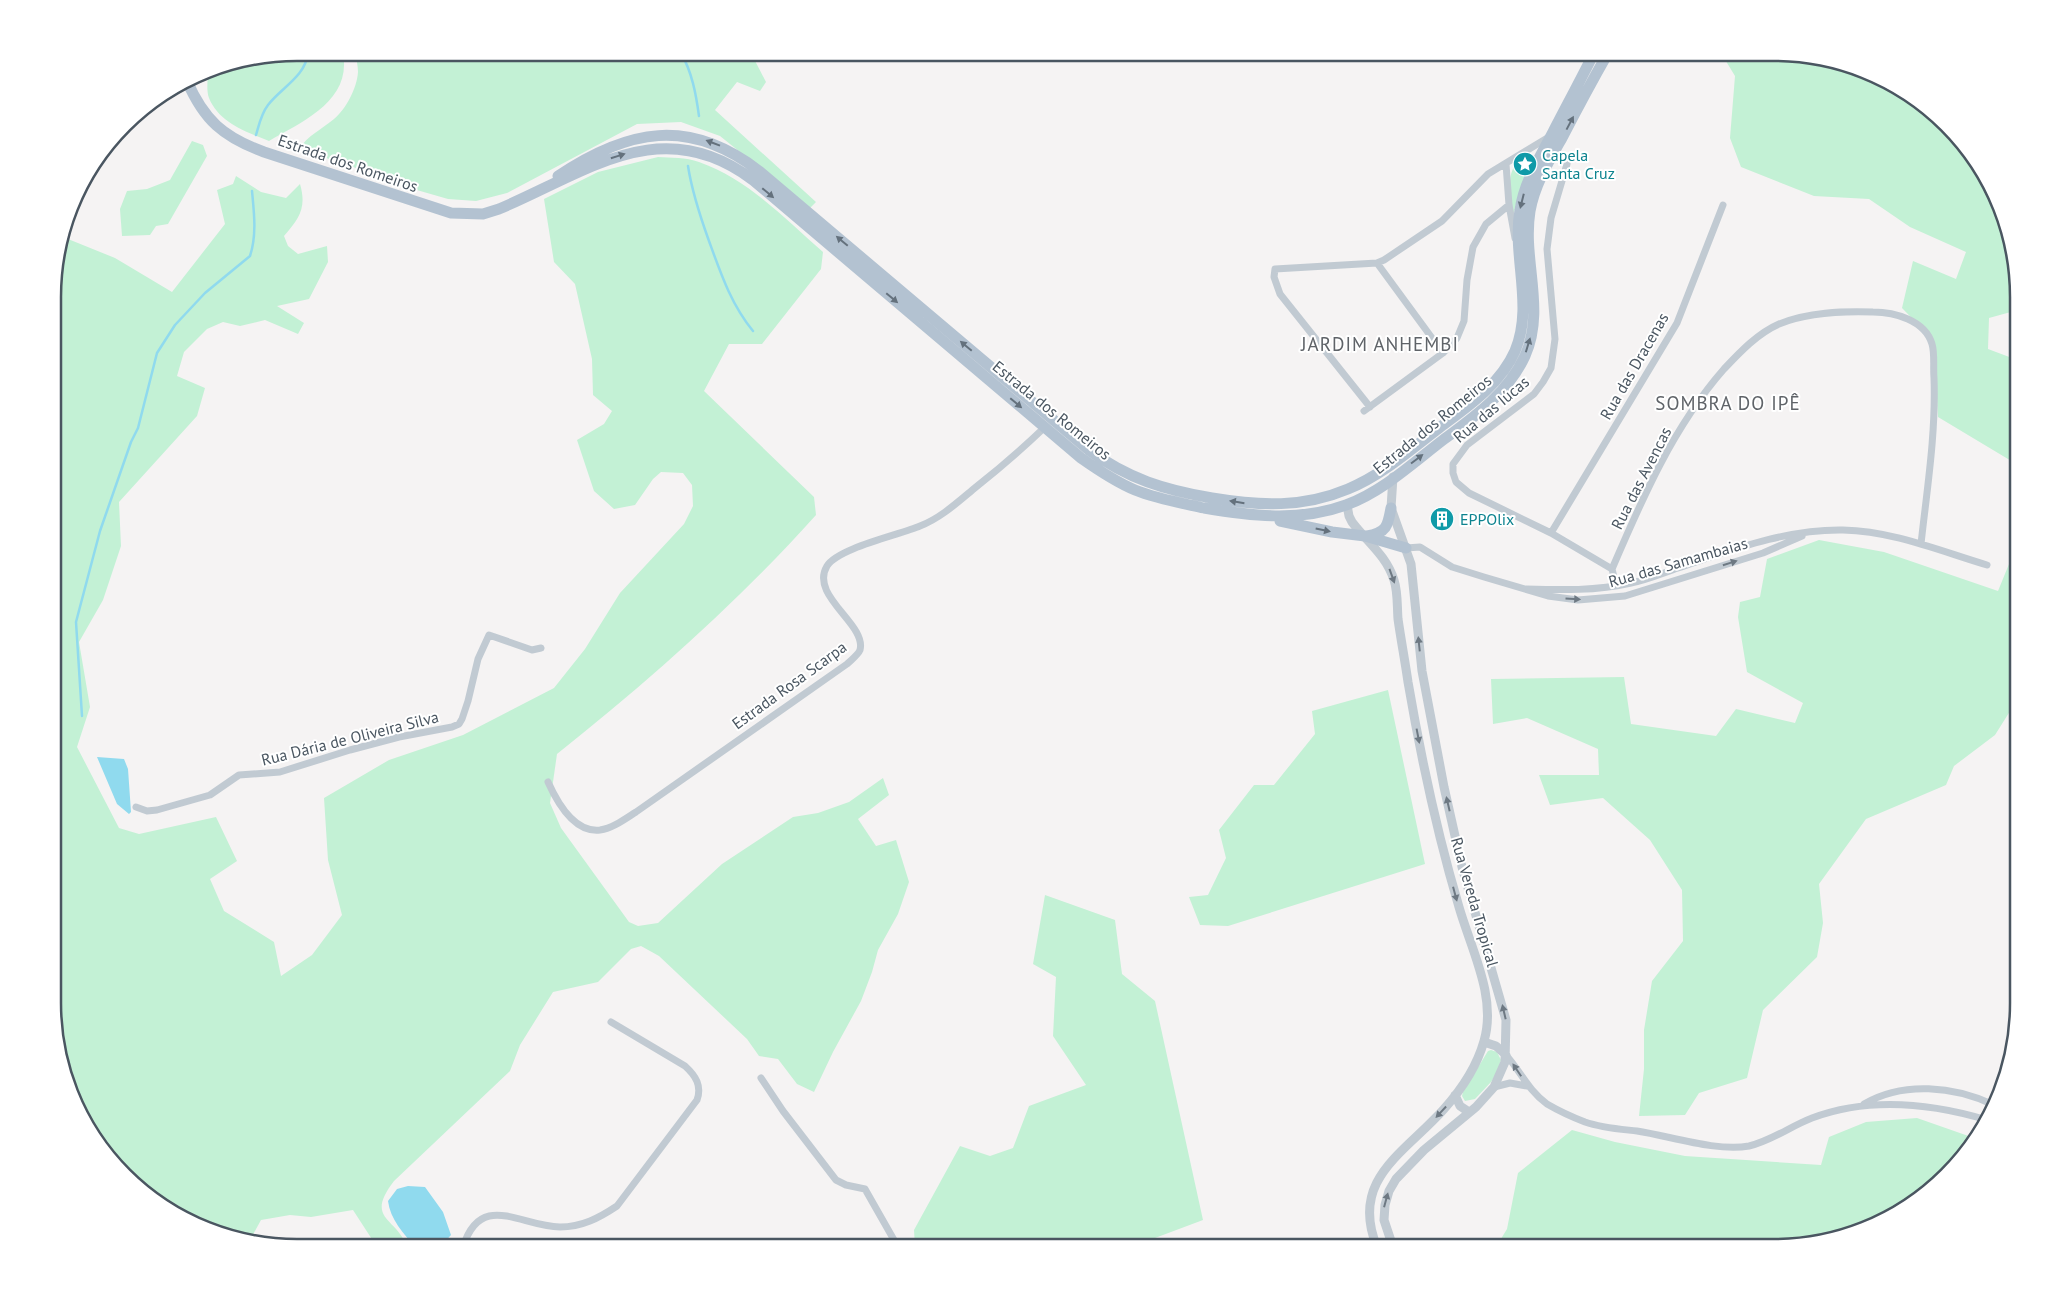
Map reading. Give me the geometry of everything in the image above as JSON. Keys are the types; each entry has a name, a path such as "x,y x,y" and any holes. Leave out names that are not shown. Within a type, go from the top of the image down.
{"main road":[{"name":"Estrada dos Romeiros","path":"526,197 570,168 622,143 651,136 665,135 705,140 733,153 759,171 1089,450 1129,475 1153,485 1184,493 1240,503 1270,505 1300,503 1322,498 1358,485 1382,472 1479,397 1498,379 1510,360 1519,340 1523,318 1523,296 1518,251 1518,222 1524,194 1550,137 1589,61"},
{"name":"Estrada dos Romeiros","path":"190,87 212,122 235,140 264,152 452,213 483,214 499,209 606,160 638,151 665,148 714,157 753,180 1093,466 1135,490 1182,504 1259,516 1308,515 1347,505 1374,491 1486,405 1506,386 1520,366 1530,343 1534,319 1528,237 1534,196 1544,171 1603,61"},
{"path":"1347,505 1355,492 1382,472"},
{"path":"1365,536 1373,535 1384,529 1388,524 1391,508"},
{"path":"1259,516 1332,532 1365,536 1406,548"}],"street":[{"path":"1509,205 1486,224 1477,237 1467,280 1464,321 1452,345 1367,409 1280,294 1275,282 1274,271 1277,268 1377,263 1442,221 1480,180 1550,137"},
{"path":"1506,164 1509,205 1518,251"},
{"name":"Rua das Iúcas","path":"1567,164 1551,218 1547,249 1555,339 1551,368 1534,394 1467,445 1453,464 1453,473 1456,482 1469,493 1550,533 1612,569"},
{"name":"Rua das Dracenas","path":"1550,533 1676,323 1724,205"},
{"path":"1377,263 1443,353"},
{"name":"Rua das Avencas","path":"1612,569 1645,492 1689,414 1706,390 1733,359 1753,340 1767,331 1791,320 1835,312 1894,313 1920,327 1932,344 1934,421 1921,544"},
{"name":"Estrada Rosa Scarpa","path":"548,782 555,796 572,819 581,826 600,830 610,827 636,812 847,664 856,656 860,649 860,644 850,624 825,589 824,573 831,561 846,552 922,526 936,518 968,494 1045,427"},
{"path":"1393,477 1391,508 1406,548"},
{"name":"Rua Vereda Tropical","path":"1347,505 1352,522 1381,554 1394,582 1412,707 1434,814 1458,906 1488,1000 1488,1019 1484,1042 1478,1059 1456,1095 1395,1158 1375,1185 1370,1202 1369,1220 1370,1231 1374,1239"},
{"name":"Rua das Samambaias","path":"1526,589 1579,590 1630,584 1765,540 1822,531 1858,532 1921,544 1987,565"},
{"name":"Rua das Samambaias","path":"1406,548 1420,547 1458,569 1548,596 1578,600 1625,596 1762,553 1806,534"},
{"name":"Rua Vereda Tropical","path":"1390,1239 1384,1220 1385,1204 1392,1185 1424,1150 1483,1101 1494,1087 1502,1070 1506,1055 1504,1011 1465,877 1440,767 1422,671 1411,564 1406,548"},
{"path":"1612,569 1616,585"},
{"path":"1653,576 1656,586"},
{"name":"Rua Dária de Oliveira Silva","path":"136,807 147,811 156,810 210,795 239,775 280,772 399,737 452,727 462,719 478,659 489,635 532,650 541,648"},
{"path":"465,1239 472,1228 486,1216 503,1215 557,1227 570,1226 600,1218 617,1206 697,1100 700,1093 698,1083 694,1074 686,1066 611,1022"},
{"path":"1484,1042 1496,1046 1506,1055 1527,1086 1546,1103 1562,1112 1586,1122 1617,1129 1733,1147 1763,1142 1812,1118 1862,1105 1890,1092 1934,1089 1957,1092 1987,1103"},
{"path":"761,1078 783,1111 836,1180 846,1185 865,1189 893,1239"},
{"path":"1494,1087 1510,1083 1527,1086"},
{"path":"1456,1095 1460,1106 1469,1112"},
{"path":"1862,1105 1935,1108 1979,1118"}],"green space":[{"path":"343,61 344,70 340,84 333,97 310,117 269,141 227,120 214,107 208,92 208,79 236,69 266,63"},
{"path":"357,61 755,61 766,82 760,91 737,82 715,110 816,202 810,208 720,136 681,122 637,124 507,193 476,201 448,199 389,182 377,175 299,149 311,136 334,119 347,104 353,91 358,70"},
{"path":"1726,61 1805,63 1850,74 1892,93 1918,110 1941,130 1961,153 1978,179 1992,207 2002,236 2008,266 2010,312 1989,318 1988,349 2010,357 2010,460 1938,417 1934,341 1902,308 1913,261 1956,279 1966,252 1910,227 1869,199 1814,196 1741,167 1730,138 1735,76"},
{"path":"192,141 203,145 207,156 168,224 156,226 150,235 122,236 120,209 127,191 147,189 170,180"},
{"path":"1530,154 1533,158 1515,207 1513,220 1510,191 1511,173 1521,159"},
{"path":"658,157 694,160 717,169 750,189 823,252 821,269 762,344 729,344 704,391 814,497 816,515 756,579 692,640 557,754 550,803 561,828 629,922 638,926 658,923 722,864 793,817 818,813 849,802 883,778 889,795 858,819 876,846 896,840 909,882 898,914 878,950 861,1001 814,1092 797,1084 778,1059 759,1056 747,1039 659,956 641,946 631,949 598,982 553,992 520,1045 510,1071 394,1181 382,1204 382,1211 403,1239 372,1239 353,1210 311,1217 290,1215 261,1220 253,1234 207,1221 179,1207 153,1190 130,1170 110,1147 93,1121 79,1093 69,1064 63,1034 61,1003 61,297 63,266 68,239 115,258 172,292 225,224 217,190 233,184 236,176 261,192 286,198 300,184 303,200 302,207 298,218 284,236 288,246 298,254 327,246 328,262 309,299 277,306 304,323 298,334 265,320 240,326 223,322 207,329 184,352 177,376 205,388 197,416 119,502 121,546 103,600 79,642 90,707 77,747 119,828 139,834 216,817 237,861 210,879 224,911 274,942 281,976 312,955 342,915 328,860 324,798 389,760 463,735 554,688 585,649 620,593 684,524 693,506 692,485 683,473 661,472 653,479 635,505 614,509 594,491 577,440 604,424 612,411 593,395 592,359 575,284 554,262 544,199 598,172"},
{"path":"1819,540 1884,552 1998,591 2010,562 2010,711 1995,735 1954,766 1946,785 1866,819 1819,884 1823,923 1817,957 1763,1010 1747,1078 1699,1093 1685,1115 1639,1116 1644,1069 1644,1030 1652,981 1683,941 1682,890 1650,840 1603,798 1550,805 1539,775 1599,775 1598,749 1527,718 1493,724 1491,679 1624,677 1631,724 1716,736 1736,709 1795,723 1803,703 1747,672 1738,617 1740,602 1760,597 1767,559"},
{"path":"1388,690 1425,864 1228,926 1200,925 1189,897 1208,895 1226,858 1219,830 1254,785 1274,785 1315,734 1312,711"},
{"path":"1045,895 1115,920 1122,974 1155,1001 1203,1220 1152,1239 915,1239 914,1230 960,1146 990,1156 1013,1148 1029,1106 1086,1085 1053,1036 1056,977 1033,964"},
{"path":"1488,1051 1497,1052 1501,1060 1497,1073 1475,1099 1465,1101 1462,1096 1463,1092"},
{"path":"1917,1118 1969,1136 1941,1170 1918,1190 1892,1207 1864,1221 1835,1231 1805,1237 1774,1239 1501,1239 1507,1229 1518,1173 1572,1130 1615,1142 1685,1156 1821,1165 1829,1137 1866,1122"}],"water":[{"path":"97,757 124,759 128,769 131,812 129,814 117,804"},
{"path":"408,1186 425,1187 443,1212 451,1235 447,1239 408,1239 389,1208 388,1201 397,1189"}],"waterway":[{"path":"256,135 266,108 298,75 306,61"},
{"path":"685,61 693,83 699,116"},
{"path":"688,166 699,213 722,277 745,321 753,331"},
{"path":"82,716 76,622 100,531 131,442 138,428 157,353 175,325 205,293 250,256 254,232 252,191"}],"place":[{"name":"Capela Santa Cruz","path":"1525,164"},
{"name":"EPPOlix","path":"1442,519"}],"district":[{"name":"JARDIM ANHEMBI","path":"1380,344"},
{"name":"SOMBRA DO IPÊ","path":"1728,403"}]}
